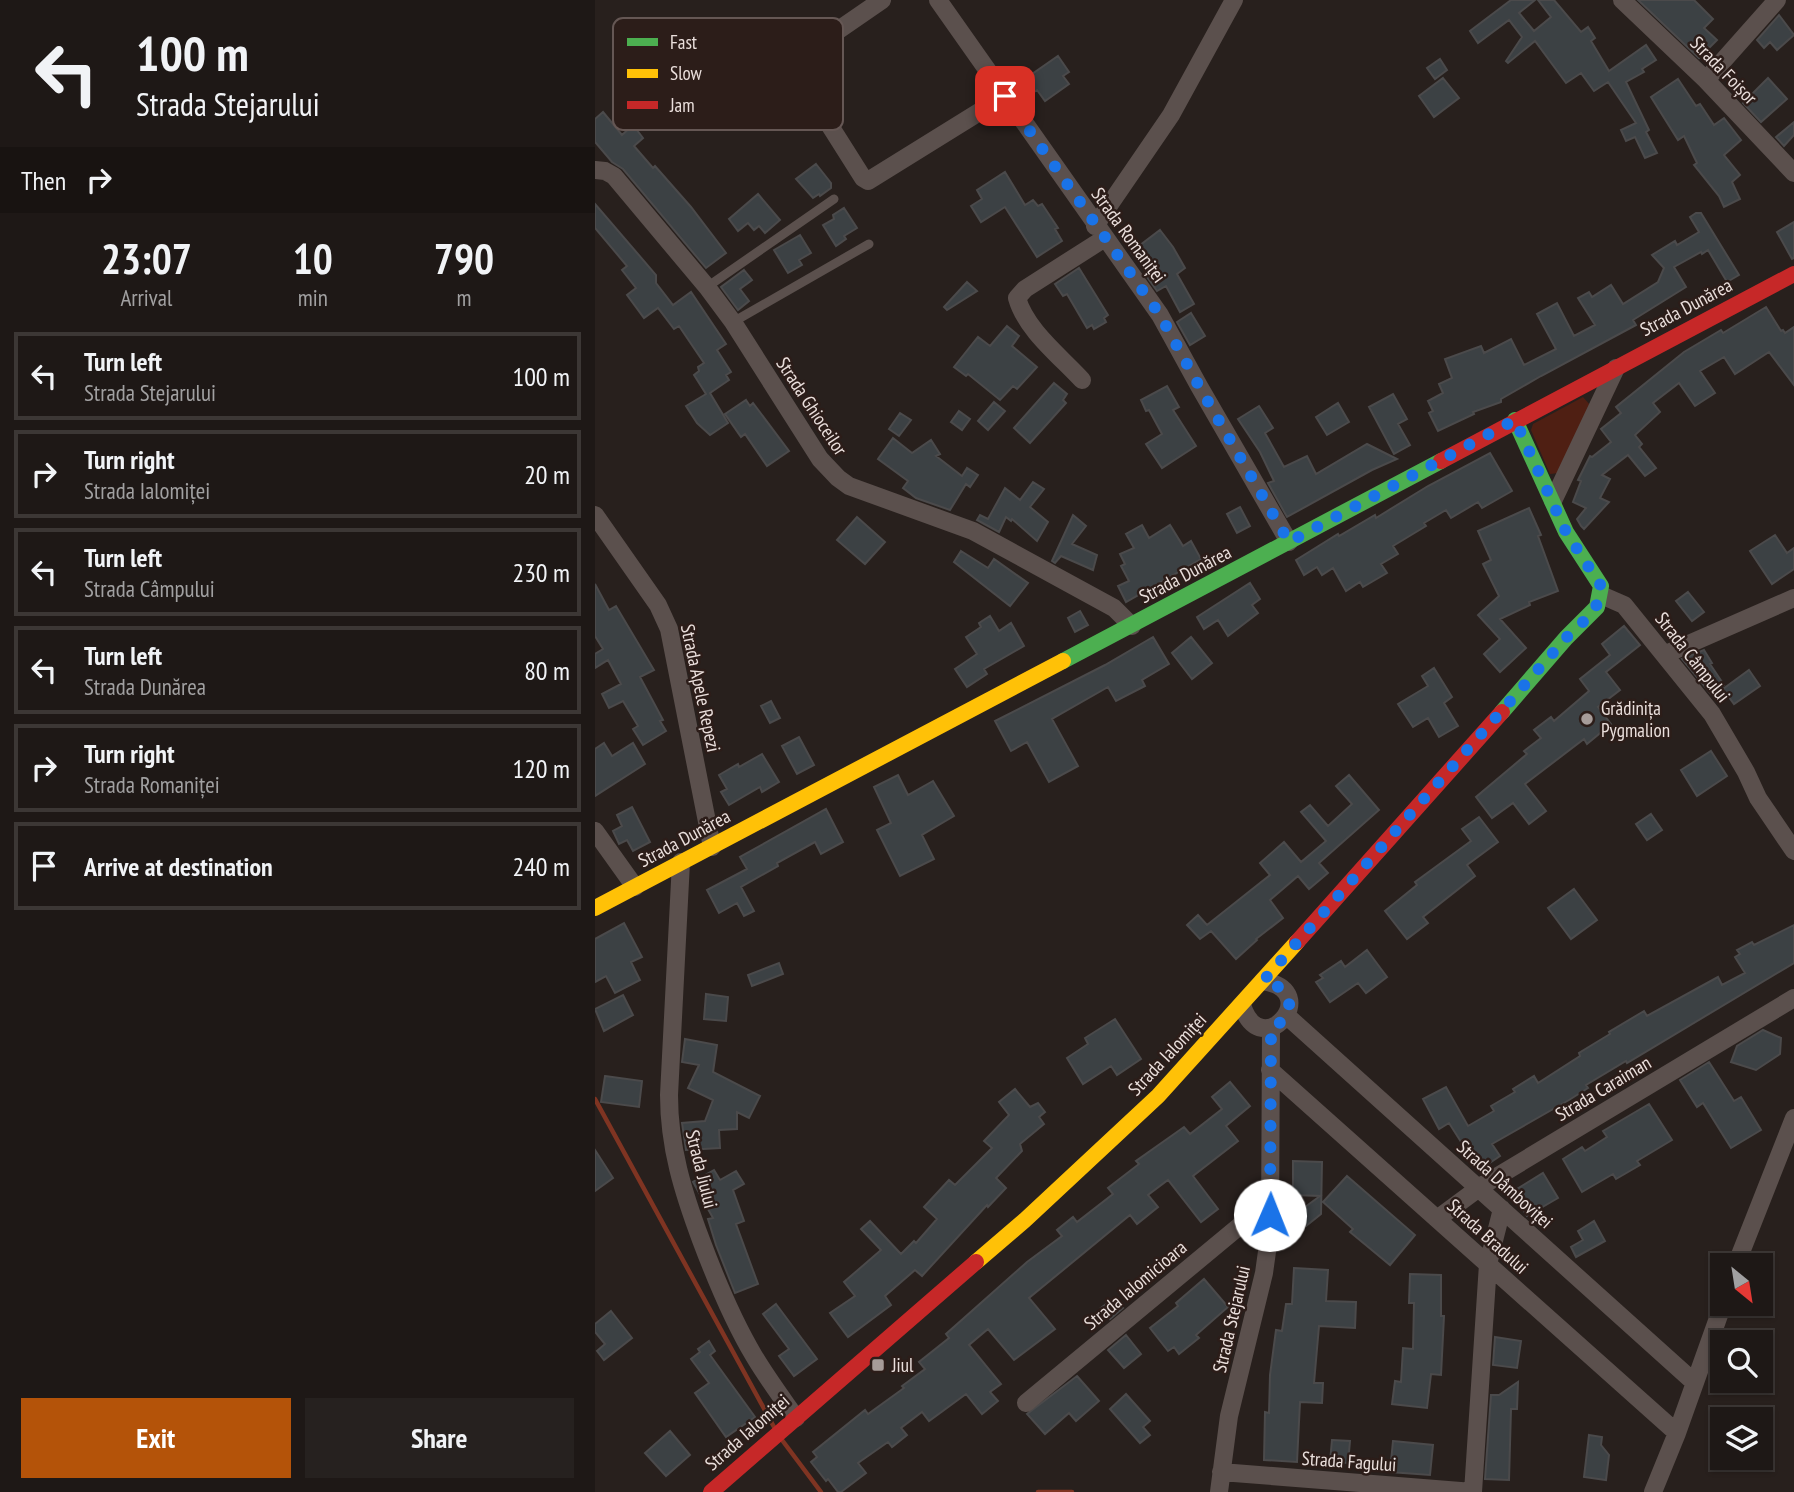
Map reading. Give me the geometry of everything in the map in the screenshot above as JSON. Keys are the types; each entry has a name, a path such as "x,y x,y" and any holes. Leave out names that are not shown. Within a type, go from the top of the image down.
{"street":[{"path":"843,27 882,0"},
{"name":"Strada Romaniței","path":"938,0 1160,315 1289,542"},
{"path":"1082,380 1037,333 1017,298 1100,232 1171,115 1234,0"},
{"name":"Strada Foișor","path":"1622,0 1706,80 1794,173"},
{"path":"1706,80 1777,0"},
{"path":"833,130 863,178 868,181 1005,96"},
{"name":"Strada Ghioceilor","path":"595,170 614,176 706,287 733,322 820,459 838,478 849,485 973,531 1114,608 1132,626"},
{"name":"Strada Dunărea","path":"595,908 1794,274"},
{"path":"1553,501 1616,368"},
{"path":"1515,420 1566,532 1601,586 1601,595"},
{"name":"Strada Apele Repezi","path":"595,515 658,605 669,629 712,847"},
{"name":"Strada Câmpului","path":"1601,595 1624,605 1666,654 1719,726 1758,798 1794,851"},
{"name":"Strada Ialomiței","path":"711,1492 1025,1220 1158,1096 1566,638 1597,607 1601,595"},
{"path":"1666,654 1794,598"},
{"path":"595,831 635,887"},
{"name":"Strada Jiului","path":"681,862 669,1095 670,1131 675,1164 726,1303 791,1423"},
{"path":"1242,1004 1246,1018 1257,1027 1271,1028 1280,1024 1287,1016 1290,1003 1286,991 1276,983 1263,981"},
{"name":"Strada Caraiman","path":"1437,1219 1478,1188 1794,998"},
{"name":"Strada Dâmboviței","path":"1287,1016 1695,1383"},
{"name":"Strada Stejarului","path":"1220,1482 1229,1416 1264,1273 1271,1200 1271,1028"},
{"name":"Strada Bradului","path":"1271,1070 1677,1433"},
{"path":"1741,1253 1794,1118"},
{"name":"Strada Ialomicioara","path":"1026,1403 1271,1200"},
{"path":"1473,1492 1488,1264 1502,1209"},
{"path":"1653,1492 1719,1316"},
{"name":"Strada Fagului","path":"1220,1482 1473,1492"}],"lane":[{"path":"706,287 834,199"},
{"path":"733,322 869,244"}],"shaded area":[{"path":"1583,397 1590,405 1559,473 1550,474 1531,430 1533,424"}],"building":[{"path":"1511,0 1535,0 1519,13 1534,31 1551,17 1538,0 1554,0 1581,32 1588,27 1595,38 1591,41 1609,71 1646,45 1656,60 1642,69 1644,72 1626,82 1657,153 1645,158 1635,137 1626,141 1621,130 1636,123 1608,82 1594,91 1581,73 1566,83 1535,41 1508,63 1506,61 1522,37 1509,20 1478,43 1470,31"},
{"path":"1638,0 1694,0 1713,19 1704,28 1717,40 1699,58"},
{"path":"1779,15 1794,35 1777,50 1770,42 1764,48 1757,40"},
{"path":"1058,56 1069,72 1063,76 1069,84 1045,101 1037,90 1031,94 1022,81"},
{"path":"1440,59 1447,70 1435,79 1427,68"},
{"path":"1443,78 1459,98 1434,117 1419,96"},
{"path":"1768,78 1787,99 1761,122 1743,103"},
{"path":"1678,79 1696,106 1700,104 1714,125 1724,118 1741,140 1724,155 1740,175 1732,182 1740,199 1724,207 1719,196 1694,165 1697,163 1684,136 1678,140 1651,97"},
{"path":"603,112 613,124 613,130 618,130 622,135 628,130 637,130 643,138 634,146 691,207 726,253 706,268 623,169 612,162 595,142 595,119"},
{"path":"1794,122 1794,135 1784,146 1776,137"},
{"path":"816,164 831,183 831,188 813,198 796,179"},
{"path":"1005,172 1025,205 1033,200 1038,206 1042,204 1058,228 1055,229 1062,241 1037,257 1005,207 981,222 971,206 982,199 977,190"},
{"path":"758,194 780,220 765,233 759,226 754,230 748,223 738,231 729,219"},
{"path":"595,204 656,275 656,283 673,305 691,292 726,344 717,350 731,372 726,375 729,380 710,393 728,423 710,435 697,423 686,406 706,394 694,375 704,363 679,326 674,329 658,308 644,318 627,295 636,288 622,270 627,266 595,228"},
{"path":"844,208 857,228 844,236 846,239 836,246 823,225 834,219 833,215"},
{"path":"1701,213 1739,275 1727,282 1708,250 1702,254 1701,252 1674,267 1686,287 1633,320 1636,325 1541,376 1501,399 1501,402 1473,412 1474,414 1438,431 1429,413 1433,411 1428,401 1443,393 1439,384 1452,378 1445,359 1481,346 1484,353 1511,339 1524,365 1556,349 1537,314 1557,303 1574,336 1595,325 1578,298 1589,292 1592,297 1611,285 1623,304 1658,282 1664,268 1652,255 1675,241 1677,245 1699,232 1690,217"},
{"path":"1794,222 1794,258 1792,259 1777,232"},
{"path":"1160,230 1185,268 1177,274 1194,304 1180,312 1166,286 1157,291 1131,252"},
{"path":"800,235 811,253 799,260 802,265 788,273 774,250"},
{"path":"1079,268 1108,315 1104,318 1106,322 1094,329 1092,325 1087,328 1067,294 1063,296 1055,284"},
{"path":"744,270 752,280 740,289 749,301 738,310 721,287"},
{"path":"967,282 977,291 947,310 944,307"},
{"path":"1766,307 1781,331 1785,333 1794,327 1794,385 1769,352 1735,374 1724,357 1700,371 1715,393 1695,406 1679,383 1653,403 1660,412 1635,435 1642,444 1639,447 1656,468 1645,476 1628,455 1602,475 1610,479 1600,498 1609,502 1584,529 1577,519 1586,508 1573,502 1581,481 1578,480 1590,456 1611,442 1601,429 1621,413 1616,407 1684,352 1721,330 1723,333"},
{"path":"1191,313 1205,336 1190,345 1177,322"},
{"path":"1007,326 1019,336 1012,346 1037,367 1017,389 1013,386 1000,400 968,374 966,376 954,367 978,337 990,346"},
{"path":"1054,383 1067,394 1063,400 1066,403 1030,443 1014,428"},
{"path":"1167,386 1179,407 1173,410 1196,446 1162,468 1146,444 1162,434 1141,400"},
{"path":"1393,394 1407,419 1398,424 1410,445 1394,454 1369,407"},
{"path":"746,400 750,406 753,403 789,451 767,466 745,434 741,437 725,414"},
{"path":"994,402 1005,411 988,430 978,421"},
{"path":"1338,403 1349,422 1327,435 1316,417"},
{"path":"1259,406 1273,428 1265,433 1284,467 1307,456 1316,474 1367,444 1397,459 1287,517 1268,483 1274,481 1260,452 1238,419"},
{"path":"959,411 970,419 962,430 951,422"},
{"path":"900,413 911,420 899,436 889,429"},
{"path":"893,438 912,453 931,440 940,454 936,456 962,476 967,468 978,475 970,487 966,484 950,510 916,498 903,488 908,481 878,459"},
{"path":"1490,453 1512,491 1482,508 1478,502 1451,518 1446,510 1424,523 1426,526 1393,546 1398,554 1381,564 1387,573 1363,587 1360,582 1346,591 1333,568 1322,575 1317,567 1304,575 1296,560 1338,534 1339,536 1375,515 1376,518"},
{"path":"1033,482 1044,489 1030,507 1048,522 1037,541 1012,519 1011,521 1006,517 999,532 977,520 980,515 988,519 1005,488 1020,500"},
{"path":"1240,507 1250,526 1237,533 1227,514"},
{"path":"1529,508 1541,535 1538,536 1558,591 1529,602 1530,605 1500,619 1526,648 1500,672 1484,654 1500,639 1478,615 1499,596 1483,564 1491,560 1478,531"},
{"path":"1073,515 1086,526 1072,544 1097,555 1093,570 1061,556 1055,563 1052,561"},
{"path":"857,517 885,542 865,564 837,540"},
{"path":"1142,525 1149,538 1170,525 1183,546 1191,541 1201,559 1126,602 1118,586 1129,581 1121,566 1125,564 1120,554 1134,548 1126,534"},
{"path":"1775,535 1787,553 1794,548 1794,569 1772,584 1750,551"},
{"path":"961,551 988,568 994,559 1028,583 1010,606 954,562"},
{"path":"1250,583 1260,599 1252,605 1258,613 1228,636 1218,620 1204,629 1197,617"},
{"path":"595,584 609,610 616,606 654,670 640,677 666,731 643,745 633,729 638,726 623,701 609,708 602,694 621,684 608,660 595,668 595,654 603,649 595,636"},
{"path":"1688,592 1704,612 1692,621 1676,601"},
{"path":"1080,611 1088,625 1075,632 1068,618"},
{"path":"990,616 999,631 1011,623 1024,646 984,669 987,674 967,687 955,669 977,654 966,637 981,627 979,623"},
{"path":"1624,626 1640,645 1606,672 1620,690 1598,707 1611,724 1587,744 1584,739 1525,784 1546,811 1529,824 1513,803 1492,818 1476,797 1527,754 1524,751 1541,738 1534,730 1551,717 1554,721 1589,691 1580,679 1610,655 1602,644"},
{"path":"1153,637 1169,664 1142,680 1145,686 1116,701 1108,687 1052,719 1078,766 1049,782 1027,742 1011,751 995,721 1105,665"},
{"path":"1191,637 1212,663 1192,679 1172,653"},
{"path":"1704,650 1724,685 1711,694 1682,659"},
{"path":"1434,668 1452,697 1444,703 1458,726 1439,737 1428,718 1413,727 1398,704 1428,686 1422,676"},
{"path":"1749,670 1760,686 1734,704 1723,689"},
{"path":"771,701 780,718 770,723 761,706"},
{"path":"799,737 814,765 797,774 782,746"},
{"path":"604,743 612,756 633,743 645,764 595,796 595,749"},
{"path":"1711,751 1727,776 1697,796 1681,770"},
{"path":"762,754 779,782 762,792 760,787 729,805 721,792 727,789 719,775"},
{"path":"898,775 908,795 933,781 954,816 922,835 934,859 900,876 877,830 891,823 874,787"},
{"path":"1349,775 1379,810 1319,863 1328,873 1309,889 1298,876 1270,900 1283,918 1236,959 1211,931 1200,939 1187,925 1198,915 1207,925 1270,875 1260,863 1284,842 1301,862 1326,841 1301,812 1310,805 1328,826 1352,804 1336,786"},
{"path":"632,807 650,842 633,851 627,840 619,844 613,831 622,826 617,815"},
{"path":"826,809 843,842 821,854 815,842 741,887 754,911 744,916 737,903 719,913 707,890 747,869 740,857"},
{"path":"1651,814 1662,830 1647,840 1636,824"},
{"path":"1479,817 1498,842 1467,865 1475,876 1423,917 1428,923 1407,939 1385,911 1417,885 1415,882 1471,841 1462,829"},
{"path":"1574,889 1597,920 1571,939 1548,908"},
{"path":"624,923 642,957 631,962 640,980 615,993 606,976 595,982 595,939"},
{"path":"1794,925 1794,963 1627,1063 1626,1061 1586,1085 1588,1088 1569,1100 1492,1144 1500,1156 1479,1170 1449,1123 1439,1129 1423,1099 1446,1087 1468,1126 1494,1111 1491,1106 1515,1092 1513,1089 1534,1076 1538,1083 1580,1056 1579,1053 1610,1034 1609,1032 1644,1011 1647,1016 1718,977 1722,985 1745,973 1735,957 1740,954 1737,950 1752,942 1754,945"},
{"path":"1367,950 1387,977 1366,993 1358,983 1330,1002 1316,982 1323,978 1320,975 1341,961 1345,967"},
{"path":"779,963 783,974 752,986 748,975"},
{"path":"706,994 728,997 726,1021 704,1019"},
{"path":"623,995 633,1015 604,1031 595,1009"},
{"path":"1115,1019 1141,1059 1117,1075 1111,1066 1083,1084 1067,1058 1088,1044 1085,1038"},
{"path":"1763,1030 1781,1038 1780,1054 1756,1070 1731,1062 1737,1046"},
{"path":"685,1039 717,1045 713,1072 760,1096 749,1118 737,1112 737,1129 719,1130 720,1148 686,1150 682,1123 705,1121 713,1100 688,1088 699,1065 682,1062"},
{"path":"1709,1062 1734,1101 1741,1097 1761,1130 1731,1148 1703,1103 1697,1107 1680,1080"},
{"path":"605,1076 642,1081 639,1107 601,1102"},
{"path":"1230,1082 1250,1106 1226,1126 1238,1141 1193,1176 1218,1209 1201,1222 1168,1180 1148,1195 1158,1207 1137,1224 1130,1215 1029,1298 1055,1329 1014,1360 988,1329 969,1345 1001,1384 990,1392 998,1401 982,1414 966,1394 929,1421 922,1412 901,1428 907,1435 892,1447 888,1442 858,1463 866,1473 841,1492 838,1492 828,1479 826,1481 811,1462 817,1457 813,1452 865,1410 868,1414 904,1388 902,1386 925,1369 919,1362 949,1338 946,1334 1027,1262 1062,1236 1057,1230 1073,1217 1077,1222 1113,1194 1108,1188 1139,1164 1136,1161 1184,1127 1190,1134 1222,1109 1212,1097"},
{"path":"1015,1089 1030,1107 1038,1103 1045,1112 1039,1117 1044,1124 1020,1144 1022,1151 996,1178 1006,1188 922,1276 915,1270 885,1296 891,1305 848,1337 830,1313 855,1296 844,1282 881,1250 861,1229 870,1221 901,1254 914,1241 916,1243 937,1219 924,1207 949,1180 955,1185 992,1148 984,1141 1009,1115 999,1102"},
{"path":"1649,1104 1672,1140 1637,1161 1640,1165 1616,1179 1613,1174 1582,1192 1563,1159 1582,1147 1585,1151 1607,1137 1603,1131"},
{"path":"595,1150 613,1178 595,1191"},
{"path":"1293,1161 1322,1162 1321,1214 1306,1226 1297,1213 1320,1196 1293,1195"},
{"path":"714,1170 720,1180 736,1171 744,1184 733,1190 744,1221 736,1224 758,1284 735,1293 708,1219 713,1218 693,1182"},
{"path":"1543,1173 1558,1198 1527,1216 1512,1192"},
{"path":"1347,1176 1415,1235 1390,1265 1350,1232 1353,1229 1323,1202"},
{"path":"1594,1221 1605,1241 1576,1257 1571,1247 1583,1240 1578,1231"},
{"path":"1294,1268 1328,1270 1326,1301 1356,1302 1355,1328 1319,1326 1314,1383 1323,1383 1322,1403 1300,1402 1297,1462 1264,1460 1265,1412 1269,1413 1270,1375 1276,1330 1282,1331 1286,1304 1292,1304"},
{"path":"1410,1274 1441,1275 1441,1316 1444,1316 1441,1375 1431,1374 1427,1408 1392,1404 1395,1381 1401,1382 1403,1348 1413,1349 1414,1303 1409,1303"},
{"path":"1204,1279 1228,1307 1196,1335 1199,1338 1179,1354 1174,1347 1168,1351 1150,1328 1178,1306 1176,1303"},
{"path":"1114,1298 1123,1308 1110,1319 1101,1308"},
{"path":"776,1304 817,1359 794,1376 779,1356 789,1349 763,1314"},
{"path":"611,1311 632,1338 604,1360 597,1351 605,1344 595,1332 595,1324"},
{"path":"1126,1335 1141,1354 1124,1368 1108,1350"},
{"path":"1495,1337 1521,1341 1517,1368 1493,1365"},
{"path":"709,1341 715,1351 710,1355 755,1417 726,1437 695,1393 709,1383 691,1359 700,1352 698,1349"},
{"path":"1077,1376 1099,1401 1076,1421 1069,1413 1045,1434 1027,1414"},
{"path":"1518,1382 1517,1409 1511,1409 1509,1480 1485,1479 1491,1395 1499,1395"},
{"path":"1126,1394 1150,1421 1143,1427 1150,1435 1140,1443 1110,1409"},
{"path":"670,1431 690,1455 666,1476 645,1453"},
{"path":"1589,1435 1602,1437 1601,1445 1609,1455 1606,1480 1584,1477"},
{"path":"1332,1440 1350,1441 1348,1463 1330,1462"},
{"path":"1393,1441 1433,1445 1430,1475 1390,1472"}],"waterway":[{"path":"595,1099 774,1427"},
{"path":"782,1440 821,1492"},
{"path":"1038,1492 1072,1492"}],"traffic: fast":[{"path":"1502,712 1566,638 1597,607 1601,586 1566,532 1515,420"},
{"path":"1063,661 1441,461"}],"traffic: slow":[{"path":"595,908 1063,661"},
{"path":"976,1262 1158,1096 1297,942"}],"traffic: jam":[{"path":"1441,461 1794,274"},
{"path":"1297,942 1502,712"},
{"path":"711,1492 976,1262"}],"place":[{"name":"Grădinița Pygmalion","path":"1587,719"},
{"name":"Jiul","path":"878,1365"}],"route":[{"path":"1005,96 1160,315 1289,542 1515,420 1566,532 1601,586 1597,607 1566,638 1263,981 1276,983 1286,991 1290,1003 1287,1016 1280,1024 1271,1028 1270,1215"}]}
